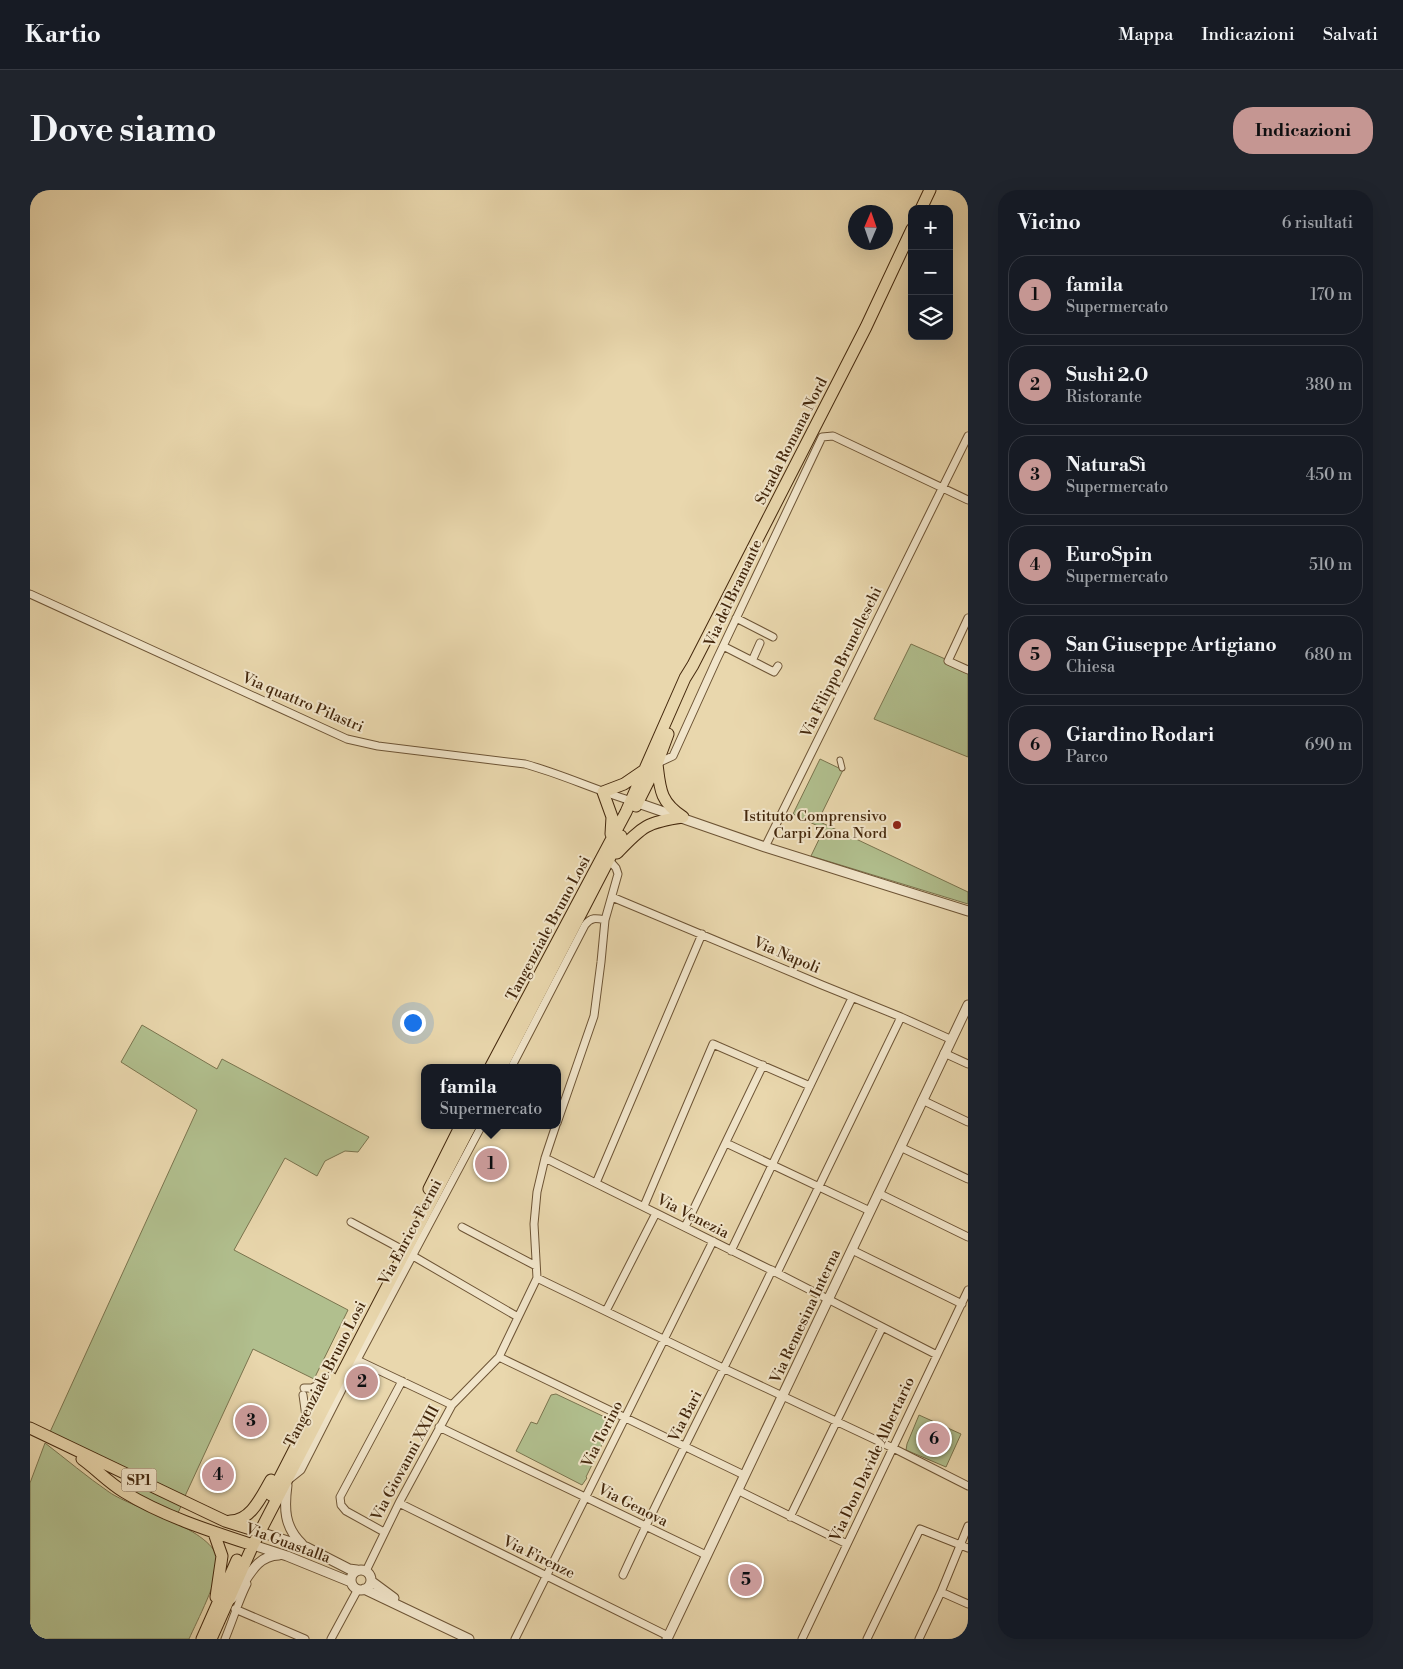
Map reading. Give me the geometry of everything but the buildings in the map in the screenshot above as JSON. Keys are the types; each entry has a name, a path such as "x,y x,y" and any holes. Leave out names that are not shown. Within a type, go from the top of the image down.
{"main road":[{"path":"923,205 930,190"},
{"name":"Strada Romana Nord","path":"634,802 694,665 866,327 908,238"},
{"path":"610,842 613,826 612,817 603,792 624,784 651,766 665,801 671,810 683,817"},
{"name":"Tangenziale Bruno Losi","path":"492,1064 610,842 634,802"},
{"name":"Tangenziale Bruno Losi","path":"503,1064 610,860 634,802"},
{"path":"610,860 640,830 652,822 683,817"},
{"name":"Tangenziale Bruno Losi","path":"256,1531 294,1448 331,1378 406,1252 459,1129"},
{"name":"Tangenziale Bruno Losi","path":"202,1639 214,1611 249,1544 287,1480 469,1129"},
{"name":"Via Guastalla","path":"30,1428 225,1521 256,1531"},
{"name":"Via Guastalla","path":"52,1439 88,1463 123,1492 179,1519 249,1544"},
{"name":"Via Guastalla","path":"225,1521 238,1521 250,1513 279,1466 294,1448"},
{"path":"123,1492 126,1480 130,1476"},
{"path":"179,1519 186,1503"},
{"path":"214,1533 222,1556 214,1611"},
{"name":"Tangenziale Bruno Losi","path":"211,1639 231,1606 249,1544"}],"street":[{"name":"Via del Bramante","path":"651,766 673,756 722,646 822,437 833,436 942,488"},
{"name":"Via Filippo Brunelleschi","path":"764,847 968,436"},
{"path":"942,488 968,500"},
{"name":"Via quattro Pilastri","path":"30,594 347,739 378,746 524,764 546,769 603,792 634,802"},
{"path":"736,618 773,637"},
{"path":"968,618 948,661 968,670"},
{"path":"752,661 760,643"},
{"path":"722,646 774,672 778,666"},
{"path":"840,760 842,768"},
{"path":"634,802 683,817 764,847 968,911"},
{"path":"561,1112 594,1016 604,920 618,874 610,860"},
{"name":"Via Napoli","path":"612,896 950,1039"},
{"path":"513,1064 585,925 593,918 604,920"},
{"path":"596,1183 702,934"},
{"path":"731,1250 852,998"},
{"name":"Via Remesina Interna","path":"667,1638 852,1250 950,1039 968,1005"},
{"name":"Via Bari","path":"623,1575 645,1527 725,1369 819,1188 901,1017"},
{"path":"644,1206 713,1044 810,1086"},
{"path":"944,1053 968,1064"},
{"path":"685,1227 763,1065"},
{"path":"922,1100 968,1122"},
{"name":"Via Enrico Fermi","path":"287,1480 301,1470 357,1360 406,1252 480,1129"},
{"path":"555,1129 545,1158 537,1192 534,1224 537,1278 893,1448 968,1486"},
{"path":"726,1143 870,1211"},
{"path":"900,1147 968,1179"},
{"name":"Via Venezia","path":"545,1158 644,1206 937,1355"},
{"path":"878,1193 968,1237"},
{"path":"606,1311 656,1213"},
{"path":"352,1222 518,1317"},
{"path":"462,1227 536,1266"},
{"name":"Via Torino","path":"515,1639 713,1241"},
{"path":"852,1250 962,1304"},
{"name":"Via Giovanni XXIII","path":"361,1570 384,1532 452,1405 499,1357 537,1278"},
{"name":"Via Don Davide Albertario","path":"802,1639 968,1290"},
{"path":"790,1517 882,1328"},
{"path":"499,1357 744,1475"},
{"path":"357,1360 452,1405"},
{"path":"307,1424 303,1392 331,1378"},
{"path":"384,1532 346,1511 340,1505 340,1497 402,1381"},
{"name":"Via Genova","path":"439,1427 706,1555"},
{"path":"287,1480 285,1498 286,1518 295,1536 306,1547"},
{"path":"737,1490 847,1544"},
{"name":"Via Firenze","path":"398,1503 667,1638"},
{"path":"918,1639 941,1592 968,1526"},
{"path":"867,1639 920,1529 968,1548"},
{"name":"Via Guastalla","path":"256,1531 306,1547 349,1569 361,1570"},
{"name":"Via Guastalla","path":"249,1544 287,1556 351,1582"},
{"path":"231,1606 247,1576 265,1558 272,1555 287,1556"},
{"path":"331,1639 361,1589 369,1586 371,1581 370,1575 361,1570 353,1574 351,1582 353,1586 361,1589 410,1610 469,1639"},
{"path":"371,1581 410,1610"},
{"path":"941,1592 968,1604"},
{"path":"225,1639 235,1614 231,1606"},
{"path":"231,1606 305,1639"}],"green space":[{"path":"911,644 968,669 968,757 874,719"},
{"path":"820,759 843,770 818,821 968,892 968,904 811,856 824,829 793,814"},
{"path":"142,1025 217,1069 222,1059 369,1137 358,1152 345,1151 325,1161 317,1176 285,1158 234,1250 348,1310 314,1379 253,1349 185,1496 50,1432 197,1110 121,1062"},
{"path":"556,1394 611,1420 612,1424 582,1485 516,1451 531,1422 537,1424 551,1395"},
{"path":"919,1415 961,1434 946,1467 906,1450"},
{"path":"45,1443 109,1492 120,1499 189,1530 203,1539 213,1550 218,1561 215,1578 189,1639 30,1639 30,1483"},
{"path":"129,1480 182,1504 177,1515 126,1489"}],"place":[{"name":"Istituto Comprensivo Carpi Zona Nord","path":"897,825"},
{"name":"famila","path":"491,1164"},
{"name":"Sushi 2.0","path":"362,1382"},
{"name":"NaturaSì","path":"251,1421"},
{"name":"Giardino Rodari","path":"934,1439"},
{"name":"EuroSpin","path":"218,1475"},
{"name":"San Giuseppe Artigiano","path":"746,1580"}]}
